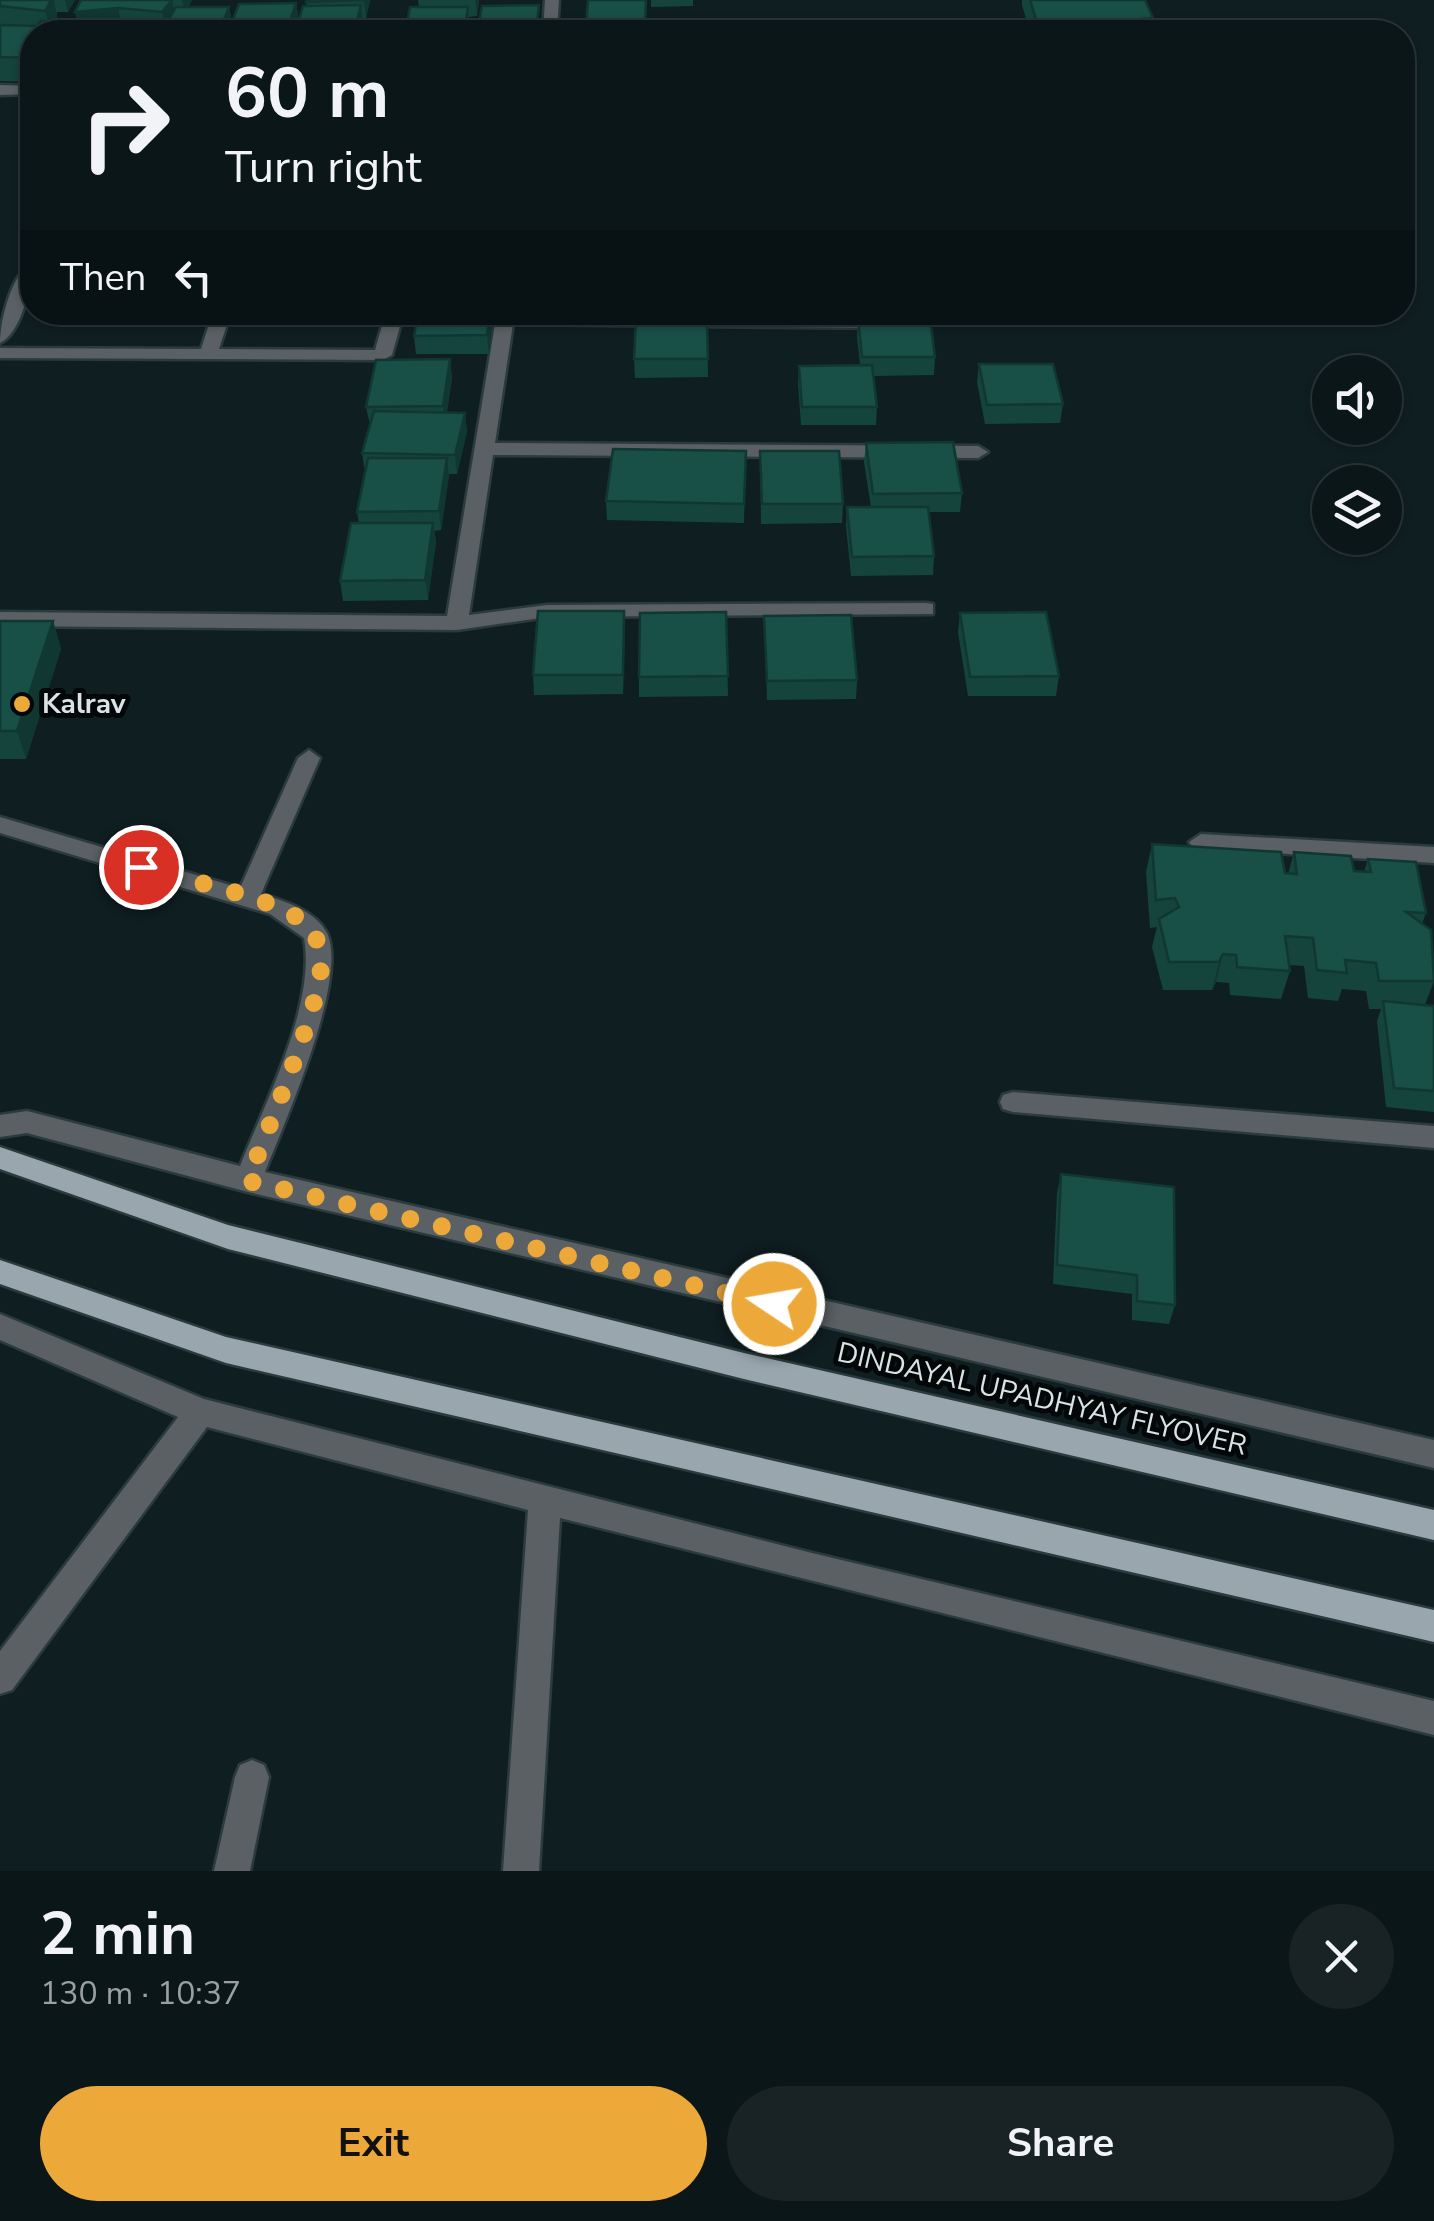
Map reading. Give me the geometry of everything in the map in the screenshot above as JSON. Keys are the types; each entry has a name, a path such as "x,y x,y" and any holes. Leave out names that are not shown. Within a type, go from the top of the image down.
{"main road":[{"name":"DINDAYAL UPADHYAY FLYOVER","path":"7,1161 228,1238 744,1366 1434,1525"},
{"path":"0,1272 226,1350 1434,1626"}],"street":[{"path":"0,338 20,296"},
{"path":"208,354 218,325"},
{"path":"0,353 383,355 391,325"},
{"path":"457,623 505,325"},
{"path":"485,449 978,452"},
{"path":"0,619 457,623 548,611 926,609"},
{"path":"247,899 309,758"},
{"path":"0,825 247,899 302,921 317,938 322,964 310,1010 248,1181"},
{"path":"1201,842 1434,855"},
{"path":"1014,1102 1434,1137"},
{"path":"0,1126 27,1122 248,1181 1434,1454"},
{"path":"0,1327 200,1412 1434,1718"},
{"path":"0,1678 200,1412"},
{"path":"521,1871 546,1500"},
{"path":"232,1871 252,1777"}],"building":[{"path":"0,0 51,0 45,11 0,6"},
{"path":"81,0 172,0 162,12 118,8 75,12"},
{"path":"588,0 646,0 645,20 586,20"},
{"path":"1030,0 1145,0 1153,18 1142,20 1036,20"},
{"path":"296,3 291,20 233,20 239,4"},
{"path":"361,5 357,20 299,20 303,6"},
{"path":"539,5 537,20 479,20 482,6"},
{"path":"176,7 229,7 224,20 168,20"},
{"path":"410,7 468,7 466,20 407,20"},
{"path":"0,25 20,26 20,58 0,57"},
{"path":"416,325 488,325 487,335 414,336"},
{"path":"636,325 707,325 708,359 634,359"},
{"path":"859,325 931,325 935,357 862,357"},
{"path":"450,359 443,406 366,407 376,360"},
{"path":"979,364 1053,364 1063,404 987,405"},
{"path":"872,365 877,407 802,407 799,366"},
{"path":"374,411 465,413 455,455 362,453"},
{"path":"953,442 962,493 873,494 866,443"},
{"path":"613,449 746,451 744,504 606,501"},
{"path":"760,451 839,451 843,504 762,504"},
{"path":"368,458 447,458 439,511 357,512"},
{"path":"847,507 928,507 934,556 852,557"},
{"path":"351,523 433,523 425,580 340,581"},
{"path":"538,611 624,611 623,675 533,675"},
{"path":"726,612 728,676 639,677 640,613"},
{"path":"1046,612 1059,676 970,677 960,613"},
{"path":"851,615 857,680 767,681 764,616"},
{"path":"0,621 53,621 17,731 0,731"},
{"path":"1152,844 1281,852 1285,873 1297,874 1294,852 1351,856 1354,871 1371,872 1368,859 1416,862 1426,913 1406,912 1431,930 1434,981 1379,981 1376,963 1345,960 1347,973 1317,970 1313,938 1285,936 1290,971 1237,967 1236,955 1223,954 1219,962 1169,962 1159,919 1179,907 1175,898 1156,900"},
{"path":"1383,1001 1434,1006 1434,1091 1394,1088"},
{"path":"1061,1174 1174,1187 1175,1305 1137,1301 1137,1275 1057,1265"}],"place":[{"name":"Kalrav","path":"22,704"}],"route":[{"path":"141,867 279,908 302,921 317,938 322,964 310,1010 248,1181 774,1304"}]}
